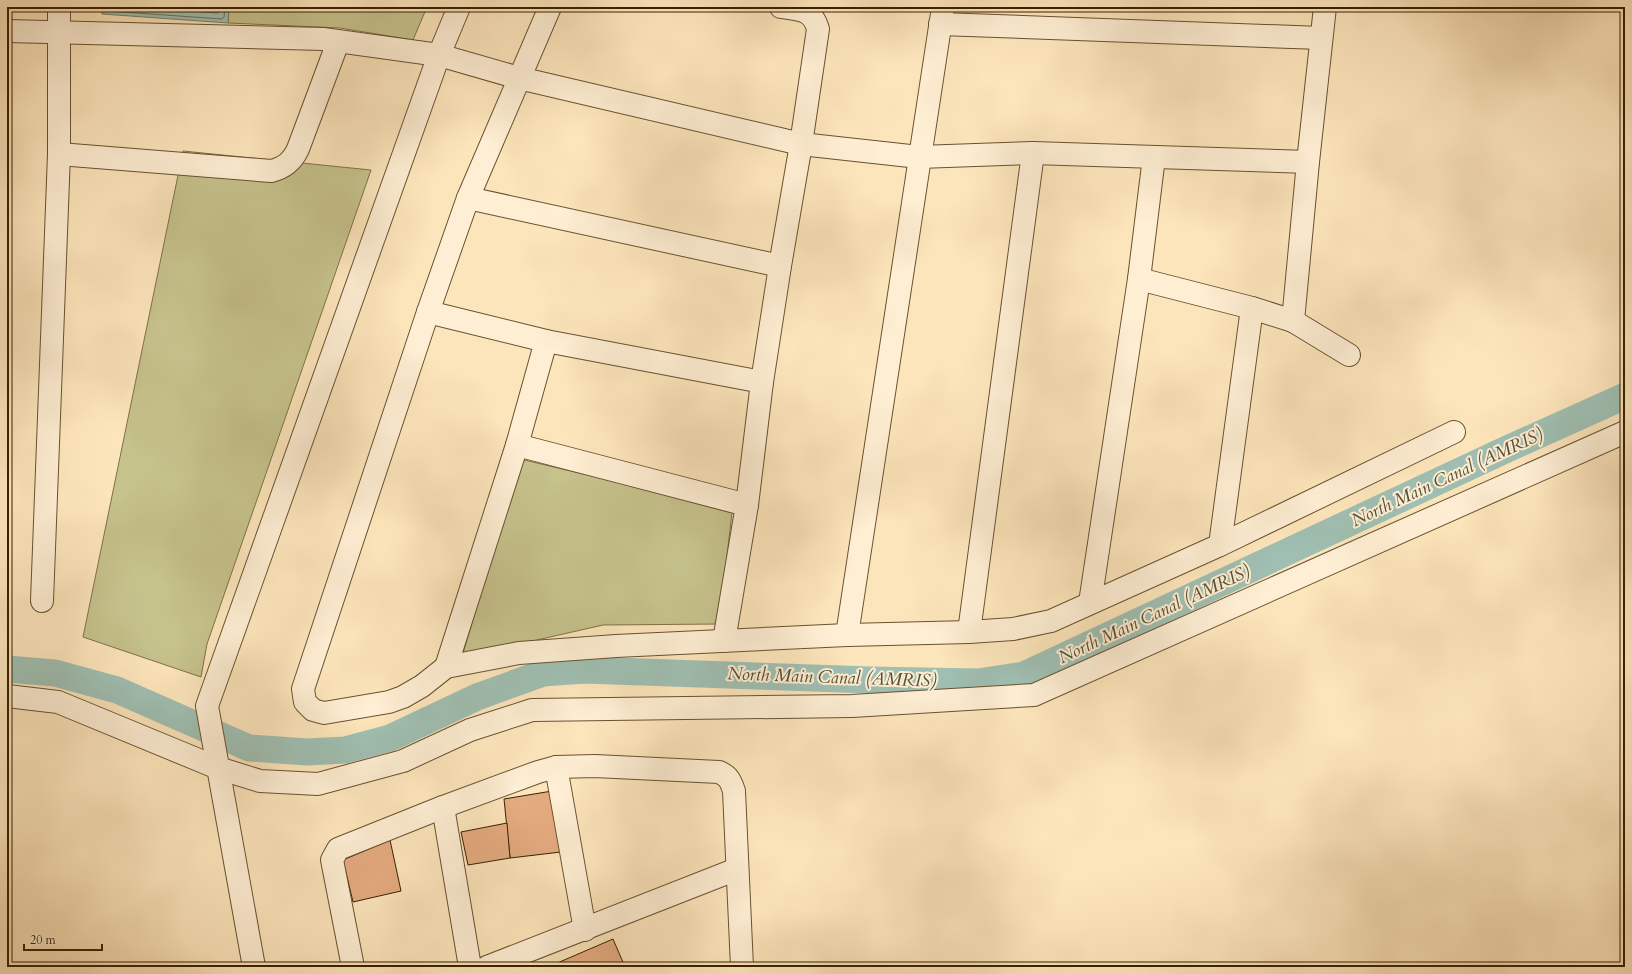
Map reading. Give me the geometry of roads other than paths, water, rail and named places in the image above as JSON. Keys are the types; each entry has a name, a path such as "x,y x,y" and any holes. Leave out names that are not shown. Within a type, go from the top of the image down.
{"street":[{"path":"42,601 59,154 59,7"},
{"path":"254,967 207,706 439,55 459,7"},
{"path":"550,7 468,198 428,312 303,689 304,702 313,710 324,713 389,702 403,697 422,686 446,667 518,653 616,646 847,635 969,632 1013,629 1051,621 1220,545 1454,432"},
{"path":"724,641 747,505 762,382 801,144 818,29 816,20 806,11 781,7"},
{"path":"1293,321 1325,7"},
{"path":"847,635 941,15 1321,38"},
{"path":"7,31 323,39 439,55 519,78 801,144 919,157 1033,153 1308,162"},
{"path":"59,154 270,171 278,169 288,164 296,154 338,42"},
{"path":"969,632 1033,153"},
{"path":"1090,603 1139,279 1154,157"},
{"path":"468,198 780,266"},
{"path":"1139,279 1252,308 1293,321 1349,355"},
{"path":"1220,545 1252,308"},
{"path":"428,312 546,341 762,382"},
{"path":"446,667 517,445 546,341"},
{"path":"7,696 58,702 217,762 260,781 318,784 403,761 470,730 532,710 852,706 1034,695 1625,432"},
{"path":"517,445 747,505"},
{"path":"352,967 332,860 336,850 443,807 538,772 556,767 595,766 719,772 724,774 732,782 734,792 742,967"},
{"path":"556,767 585,930"},
{"path":"443,807 470,967"},
{"path":"487,967 585,930 737,869"}],"water":[{"path":"102,7 229,7 228,23 102,14"}],"waterway":[{"name":"North Main Canal (AMRIS)","path":"7,669 55,673 117,690 249,748 308,752 345,750 390,738 477,697 543,673 585,670 870,680 978,682 1024,675 1505,450 1625,396"}]}
